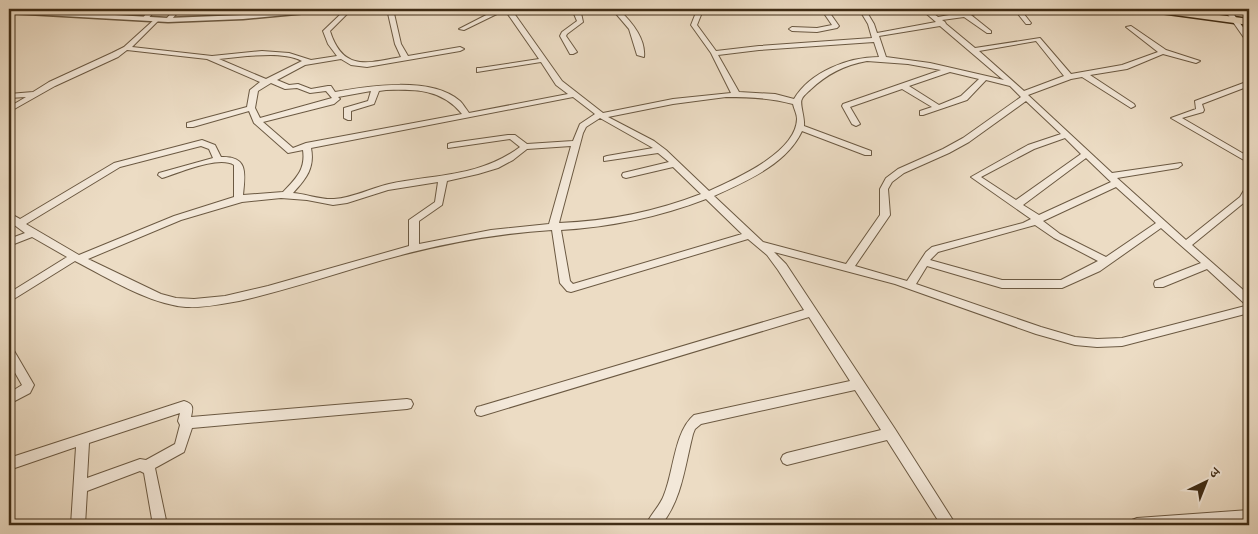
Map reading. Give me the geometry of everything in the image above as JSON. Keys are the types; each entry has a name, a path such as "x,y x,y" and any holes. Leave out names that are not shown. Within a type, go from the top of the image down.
{"main road":[{"path":"1153,9 1249,22"}],"street":[{"path":"145,20 153,9"},
{"path":"168,20 178,9"},
{"path":"9,11 69,12 145,20 168,20 243,17 328,9"},
{"path":"349,9 326,31 328,38 342,56 353,65 362,66 460,49"},
{"path":"390,9 398,44 406,58"},
{"path":"462,29 503,9"},
{"path":"508,9 559,83 600,115 659,150 762,245 782,267 950,525"},
{"path":"573,52 563,34 580,22 576,10 592,9"},
{"path":"615,9 633,27 638,37 641,55"},
{"path":"695,9 698,15 694,24 714,53 736,94"},
{"path":"792,29 817,30 835,27 824,9"},
{"path":"862,9 876,38 883,59"},
{"path":"924,9 941,21 1013,84 1086,154 1249,301"},
{"path":"714,53 876,38 979,9"},
{"path":"1017,9 1028,22"},
{"path":"1226,9 1249,41"},
{"path":"965,14 989,32"},
{"path":"9,110 33,94 115,55 126,48 156,20"},
{"path":"1129,26 1162,52 1196,61"},
{"path":"975,50 1038,39 1069,78"},
{"path":"126,48 212,58 287,87 300,86 310,91 327,88 334,94 336,99 333,102 256,121"},
{"path":"848,268 885,215 884,189 889,180 901,171 966,140 1025,96 1069,78 1124,67 1162,52"},
{"path":"212,58 229,55 288,54 301,56 308,61"},
{"path":"342,56 308,61 254,90 251,108 256,121 291,151 306,146 574,95"},
{"path":"9,216 76,258 147,292 172,300 199,303 279,288 414,249 516,230 600,224 632,218 707,196 768,164 791,142 799,127 801,117 796,102 799,96 822,77 843,64 864,59 883,59 1013,84"},
{"path":"480,70 543,60"},
{"path":"856,124 846,106 905,87 948,70"},
{"path":"1084,75 1131,106"},
{"path":"923,113 964,98 984,78"},
{"path":"1249,83 1198,103 1200,110 1175,118 1249,160"},
{"path":"334,94 376,88 413,86 431,90 456,102 467,115"},
{"path":"1240,86 1249,90"},
{"path":"905,87 939,108"},
{"path":"348,118 347,110 371,102 376,88"},
{"path":"9,96 33,94"},
{"path":"749,235 571,288 565,283 554,227 576,143 583,126 600,115 736,94 779,97 796,102"},
{"path":"190,125 251,108"},
{"path":"799,127 868,153"},
{"path":"1067,135 1032,147 975,177 1057,236 1106,261"},
{"path":"452,146 511,137 525,147"},
{"path":"19,224 103,172 132,159 202,143 212,147 218,159"},
{"path":"9,298 76,258 152,229 238,200 269,195 286,195 335,202 400,184 443,179 492,168 511,159 525,147 576,143"},
{"path":"286,195 308,167 309,158 306,146"},
{"path":"607,159 659,150"},
{"path":"1016,205 1086,154"},
{"path":"162,175 218,159 229,159 239,165 238,200"},
{"path":"626,175 674,164"},
{"path":"910,285 932,251 940,247 1003,232 1037,220 1114,179 1178,164"},
{"path":"414,249 414,220 439,203 443,179"},
{"path":"1186,244 1243,199 1249,188"},
{"path":"924,262 1002,284 1054,285 1070,281 1106,261 1162,223"},
{"path":"9,243 34,233"},
{"path":"762,245 910,285 1040,331 1075,341 1097,343 1122,342 1249,309"},
{"path":"1160,284 1209,264"},
{"path":"481,411 812,312"},
{"path":"9,352 28,385 26,389 9,399"},
{"path":"653,525 665,511 671,498 687,434 691,425 698,419 859,384"},
{"path":"186,423 407,404"},
{"path":"9,464 184,406 187,408 184,420 186,423 180,448 147,466 140,466 80,487"},
{"path":"787,459 891,433"},
{"path":"78,525 83,440"},
{"path":"147,466 150,472 160,525"},
{"path":"1137,525 1249,517"}]}
